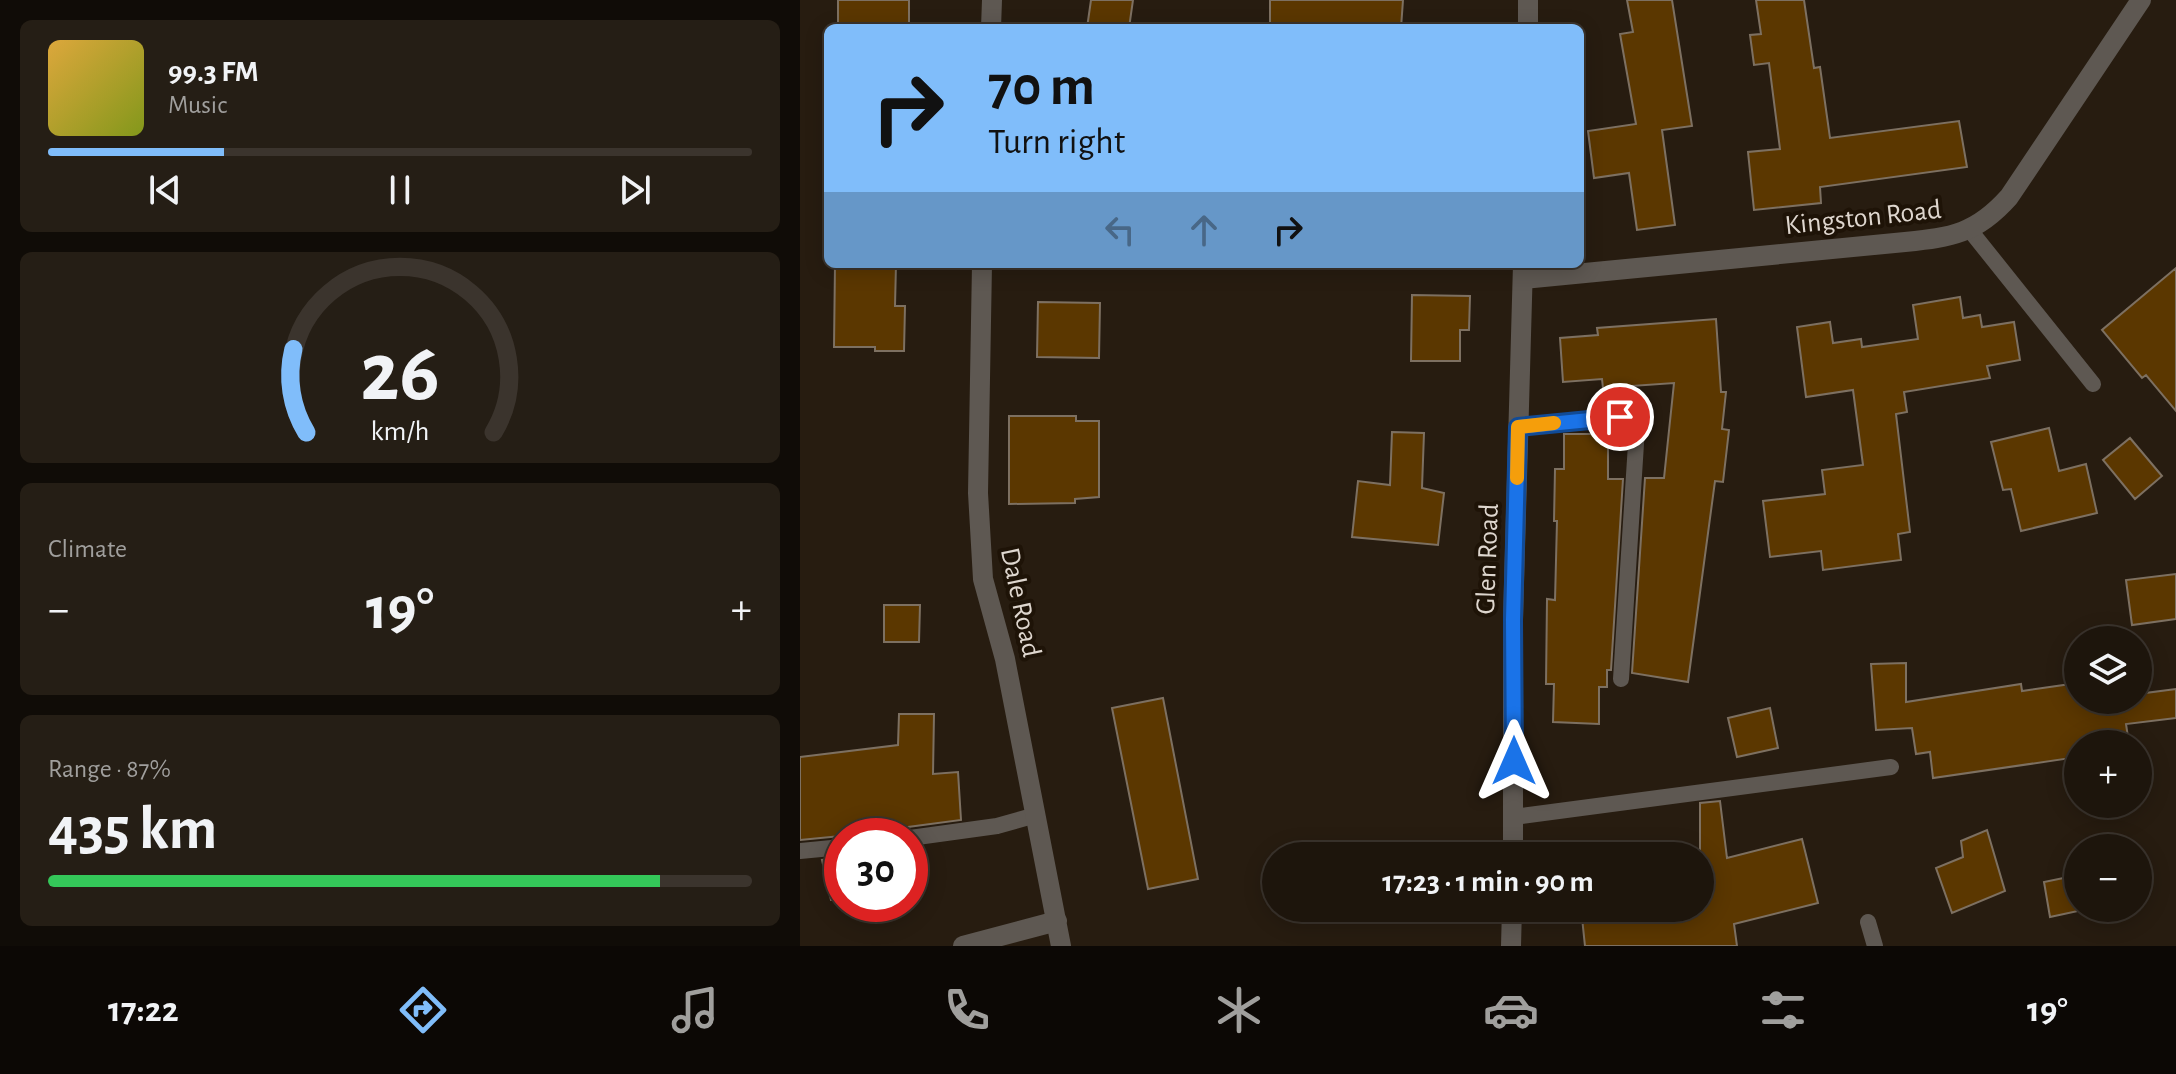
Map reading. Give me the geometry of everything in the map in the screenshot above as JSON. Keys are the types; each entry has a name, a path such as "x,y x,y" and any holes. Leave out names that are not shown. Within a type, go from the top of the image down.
{"street":[{"path":"991,24 992,0"},
{"path":"1528,0 1528,24"},
{"name":"Kingston Road","path":"1584,267 1905,242 1948,237 1969,229 1991,217 2009,197 2141,0"},
{"name":"Dale Road","path":"982,268 978,493 983,579 1005,659 1061,946"},
{"name":"Kingston Road","path":"1523,272 1574,268"},
{"name":"Glen Road","path":"1513,842 1513,620 1523,272"},
{"path":"963,946 1057,921"},
{"path":"1511,946 1512,922"}],"lane":[{"path":"1969,229 2093,384"},
{"path":"1518,427 1620,417 1634,421 1637,428 1621,679"},
{"path":"1514,817 1891,767"},
{"path":"928,836 997,826 1036,815"},
{"path":"800,851 824,849"},
{"path":"1868,922 1875,946"}],"building":[{"path":"838,0 909,0 909,24 838,24"},
{"path":"1091,0 1133,0 1130,24 1088,24"},
{"path":"1270,0 1403,0 1401,24 1270,24"},
{"path":"1627,0 1672,0 1692,126 1662,130 1675,225 1637,230 1629,173 1594,178 1588,131 1636,124 1620,34 1633,32"},
{"path":"1756,0 1804,0 1814,68 1820,67 1830,138 1959,121 1967,167 1820,187 1821,203 1754,210 1748,152 1780,149 1769,63 1754,65 1750,35 1761,34"},
{"path":"835,268 896,268 895,306 905,306 904,351 834,347"},
{"path":"2176,268 2176,411 2146,375 2142,378 2102,330"},
{"path":"1412,295 1470,296 1469,330 1460,330 1460,361 1411,361"},
{"path":"1960,297 1963,318 1980,315 1982,327 2014,322 2020,360 1987,366 1990,378 1904,392 1907,412 1896,414 1910,532 1898,534 1901,560 1823,570 1821,551 1770,557 1763,501 1825,494 1822,470 1863,465 1853,390 1806,397 1797,327 1830,322 1833,343 1861,339 1862,347 1918,339 1913,305"},
{"path":"1038,302 1100,303 1099,358 1037,357"},
{"path":"1716,319 1721,392 1726,392 1722,429 1729,430 1723,482 1715,481 1688,682 1632,673 1645,478 1664,478 1674,383 1603,388 1602,379 1563,382 1560,338 1598,335 1597,328"},
{"path":"1009,416 1076,416 1076,421 1099,421 1099,497 1075,499 1075,503 1009,504"},
{"path":"2049,428 2059,471 2086,464 2097,513 2021,531 2011,489 2003,490 1991,442"},
{"path":"1392,432 1424,433 1422,488 1444,493 1438,545 1352,537 1358,481 1390,485"},
{"path":"1564,434 1608,434 1608,479 1623,479 1611,670 1607,670 1607,687 1599,687 1599,724 1553,722 1554,684 1546,684 1547,599 1555,600 1555,469 1564,469"},
{"path":"2130,438 2162,476 2135,499 2103,460"},
{"path":"2176,574 2176,619 2132,625 2126,580"},
{"path":"884,605 920,605 919,642 884,642"},
{"path":"1906,663 1906,702 2021,684 2022,691 2064,685 2064,714 2152,714 2152,692 2176,689 2176,718 2126,724 2127,730 2064,730 2064,759 1933,778 1930,752 1916,754 1912,728 1876,730 1871,664"},
{"path":"1163,698 1198,879 1148,889 1112,708"},
{"path":"1770,708 1778,748 1737,757 1728,718"},
{"path":"899,714 934,714 933,774 958,772 961,820 928,824 928,818 824,818 824,838 800,840 800,757 898,745"},
{"path":"1720,801 1727,858 1802,839 1818,903 1734,924 1737,946 1585,946 1582,922 1714,922 1714,842 1700,842 1700,803"},
{"path":"1987,830 2005,891 1952,913 1936,868 1963,857 1961,841"},
{"path":"2064,878 2064,914 2050,917 2044,882"}],"slow traffic":[{"path":"1517,478 1518,427 1554,423"}],"route":[{"path":"1514,761 1513,620 1518,427 1620,417"}]}
